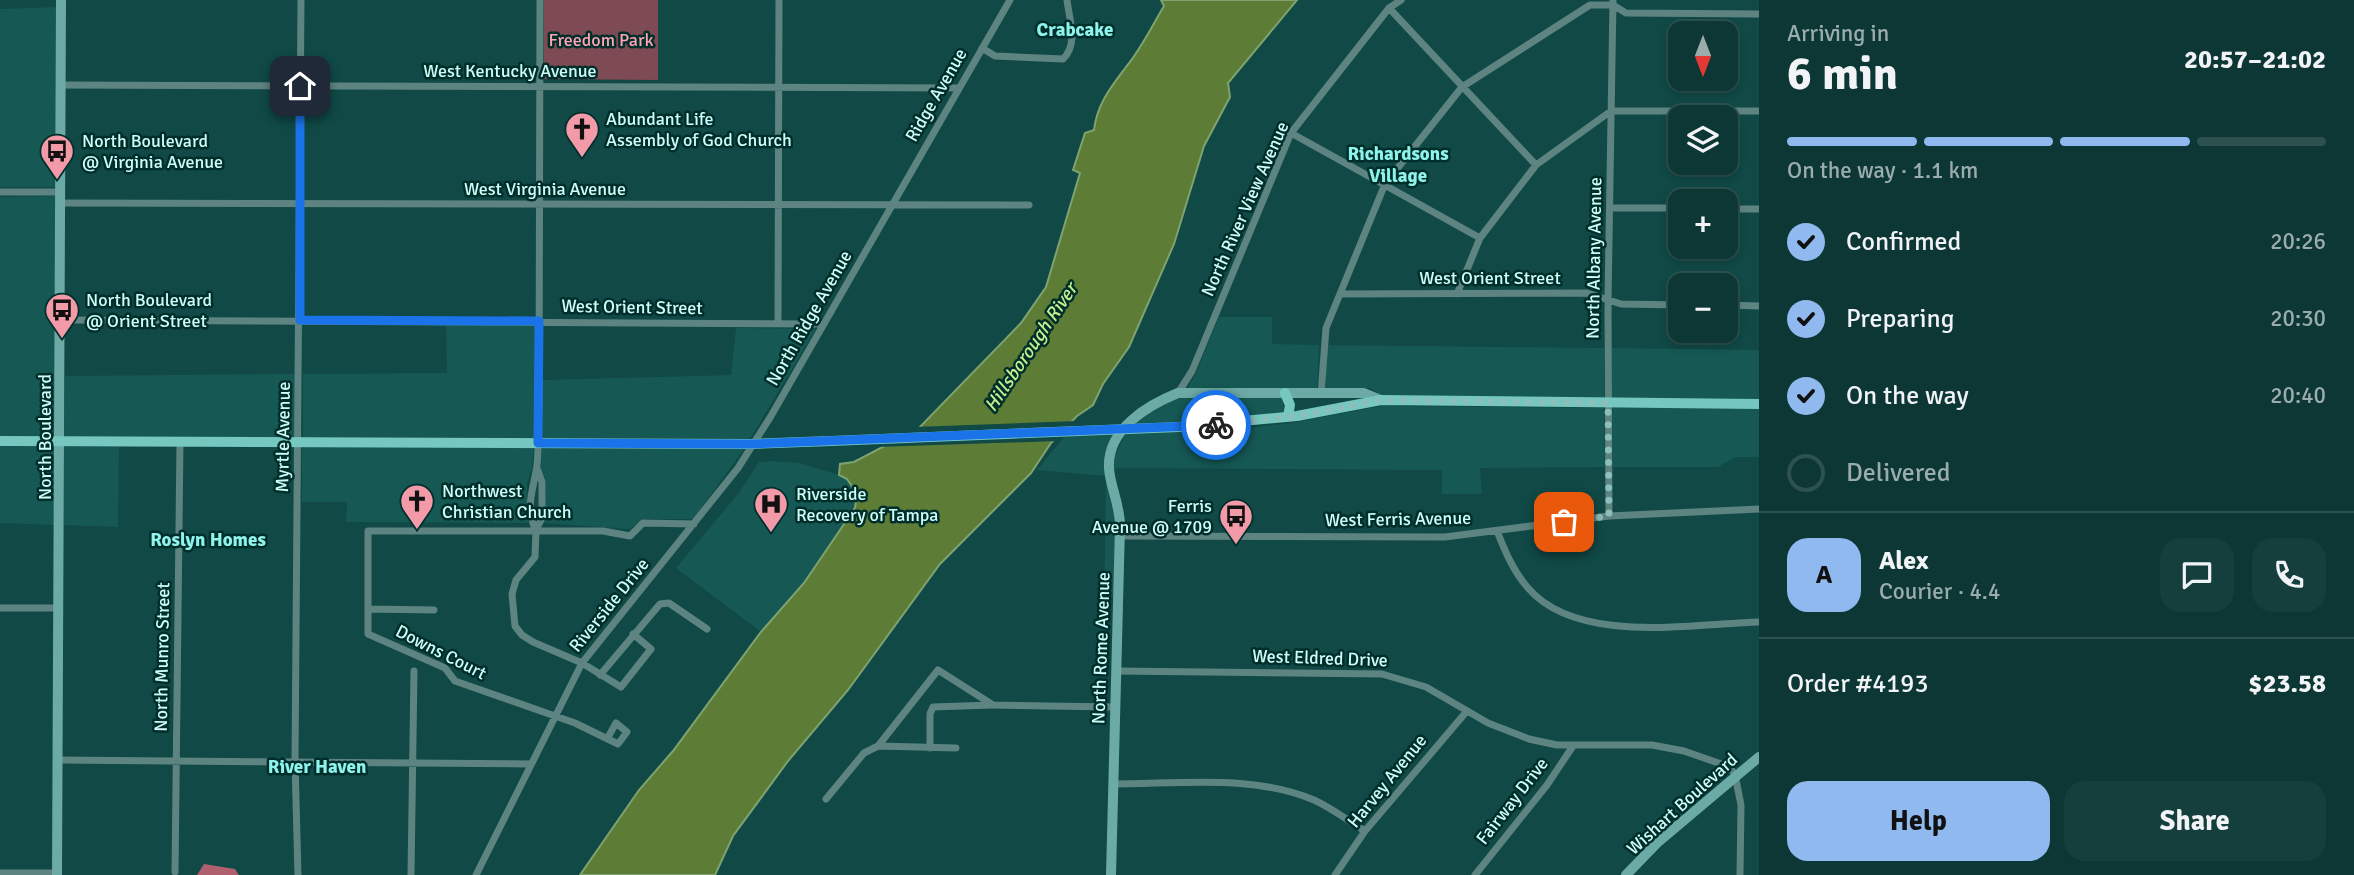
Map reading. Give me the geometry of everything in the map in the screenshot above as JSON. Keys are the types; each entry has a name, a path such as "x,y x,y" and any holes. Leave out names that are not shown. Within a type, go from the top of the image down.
{"main road":[{"path":"1284,393 1290,405 1288,417"},
{"path":"0,441 752,444 1179,427 1288,417 1381,400 1759,404"}],"street":[{"name":"North Boulevard","path":"57,874 61,0"},
{"name":"Myrtle Avenue","path":"298,875 295,762 301,0"},
{"path":"540,0 537,468 542,482 542,518 536,530 535,557 516,580 512,594 515,626 533,642 582,663 621,687 651,649 633,634"},
{"path":"778,324 779,0"},
{"name":"Ridge Avenue","path":"890,206 1010,0"},
{"path":"982,48 995,56 1063,59 1067,56 1073,35 1067,0"},
{"name":"North River View Avenue","path":"1178,393 1192,371 1291,133 1389,8 1401,0"},
{"path":"1321,394 1326,328 1385,184 1462,87 1590,5 1613,3 1626,13 1759,14"},
{"name":"North Albany Avenue","path":"1609,516 1608,300 1613,3"},
{"path":"1389,8 1536,166"},
{"name":"West Kentucky Avenue","path":"61,85 958,88"},
{"path":"1457,294 1479,238 1536,166 1611,111 1759,111"},
{"path":"1291,133 1479,238"},
{"name":"West Virginia Avenue","path":"0,192 61,197 300,205 1029,205"},
{"name":"North Ridge Avenue","path":"752,444 890,206"},
{"path":"1610,208 1668,208"},
{"path":"1738,209 1759,209"},
{"name":"West Orient Street","path":"1341,294 1587,293 1621,304 1668,305"},
{"path":"1738,305 1759,306"},
{"name":"West Orient Street","path":"61,320 824,324"},
{"path":"1178,393 1370,393 1381,400"},
{"name":"North Rome Avenue","path":"1111,875 1120,536 1118,497 1109,469 1116,440 1125,428 1151,404 1178,393"},
{"name":"North Munro Street","path":"175,872 180,442"},
{"name":"Riverside Drive","path":"476,875 582,663 738,468 752,444"},
{"name":"West Ferris Avenue","path":"1120,536 1445,537 1609,516 1759,509"},
{"path":"536,530 603,531 630,536 643,523 694,524"},
{"name":"Downs Court","path":"536,530 368,531 368,634 445,668 456,681 557,717"},
{"path":"1497,531 1511,564 1529,589 1547,604 1592,624 1618,627 1759,622"},
{"path":"600,675 660,604 669,603 707,629"},
{"path":"0,608 59,608"},
{"path":"368,609 434,610"},
{"path":"825,799 864,753 878,746 939,670 993,705"},
{"path":"411,875 414,671"},
{"name":"West Eldred Drive","path":"1116,671 1367,672 1415,682 1514,734 1573,746 1662,746 1730,767 1735,775"},
{"path":"930,748 930,714 933,707 1115,707"},
{"name":"Harvey Avenue","path":"1335,875 1365,831 1467,710"},
{"path":"557,717 607,739"},
{"path":"878,746 956,748"},
{"name":"Fairway Drive","path":"1475,875 1547,785 1573,746"},
{"name":"Wishart Boulevard","path":"1626,875 1657,843 1759,757"},
{"path":"58,760 531,764"},
{"path":"1735,775 1741,805 1740,875"},
{"path":"1113,784 1248,785 1293,793 1322,804 1365,831"},
{"path":"0,873 57,874"}],"shaded area":[{"path":"57,7 57,187 0,187 0,9"},
{"path":"57,196 56,437 0,437 0,197"},
{"path":"1219,317 1272,317 1272,344 1319,345 1317,389 1187,389"},
{"path":"446,326 535,326 534,438 303,437 303,374 447,373"},
{"path":"736,328 816,329 750,439 542,438 543,380 731,375"},
{"path":"1327,345 1604,348 1604,398 1383,396 1370,388 1325,389"},
{"path":"1612,348 1759,350 1759,399 1612,398"},
{"path":"295,374 294,437 64,437 65,376"},
{"path":"1181,398 1282,398 1285,413 1237,420 1135,424 1153,408"},
{"path":"1382,406 1604,408 1605,467 1480,468 1482,494 1442,494 1442,470 1113,468 1115,455 1126,434 1237,429 1291,423"},
{"path":"1612,408 1759,408 1759,457 1736,457 1718,467 1613,467"},
{"path":"1115,435 1112,438 1116,511 1114,595 1104,606 1106,476 1037,470 1065,436"},
{"path":"0,446 56,447 55,525 0,523"},
{"path":"64,447 119,447 118,527 64,525"},
{"path":"302,447 534,447 527,483 528,523 346,522 347,502 302,502"},
{"path":"542,447 745,448 693,519 643,519 630,529 544,523 546,482 541,468"},
{"name":"Riverside Recovery of Tampa","path":"759,462 799,463 839,475 847,479 857,494 855,508 804,583 761,632 676,568 738,494"},
{"path":"204,864 235,869 239,875 197,875"}],"green space":[{"name":"Freedom Park","path":"544,0 658,0 658,80 544,79"}],"water":[{"name":"Hillsborough River","path":"1161,0 1297,0 1228,83 1230,97 1204,146 1174,244 1129,347 1103,384 1093,405 1077,416 1051,443 1031,473 940,564 848,690 788,761 733,836 715,875 580,875 639,790 673,751 761,632 804,583 855,508 857,494 847,479 839,475 840,464 854,462 919,428 1021,323 1046,287 1080,173 1073,170 1085,133 1094,130 1098,112 1106,96 1137,53 1164,6"}],"pier":[{"path":"1077,421 1058,441 876,447 914,427"}],"way so far":[{"path":"1216,425 1297,416 1366,405 1381,400 1608,403 1609,516 1564,522"}],"place":[{"name":"Abundant Life Assembly of God Church","path":"582,159"},
{"name":"North Boulevard @ Virginia Avenue","path":"57,181"},
{"name":"North Boulevard @ Orient Street","path":"62,340"},
{"name":"Northwest Christian Church","path":"417,531"},
{"name":"Riverside Recovery of Tampa","path":"771,534"},
{"name":"Ferris Avenue @ 1709","path":"1236,546"}],"district":[{"name":"Crabcake","path":"1075,29"},
{"name":"Richardsons Village","path":"1398,164"},
{"name":"Roslyn Homes","path":"208,539"},
{"name":"River Haven","path":"317,766"}],"route":[{"path":"300,86 300,320 539,321 538,443 752,444 1216,425"}]}
